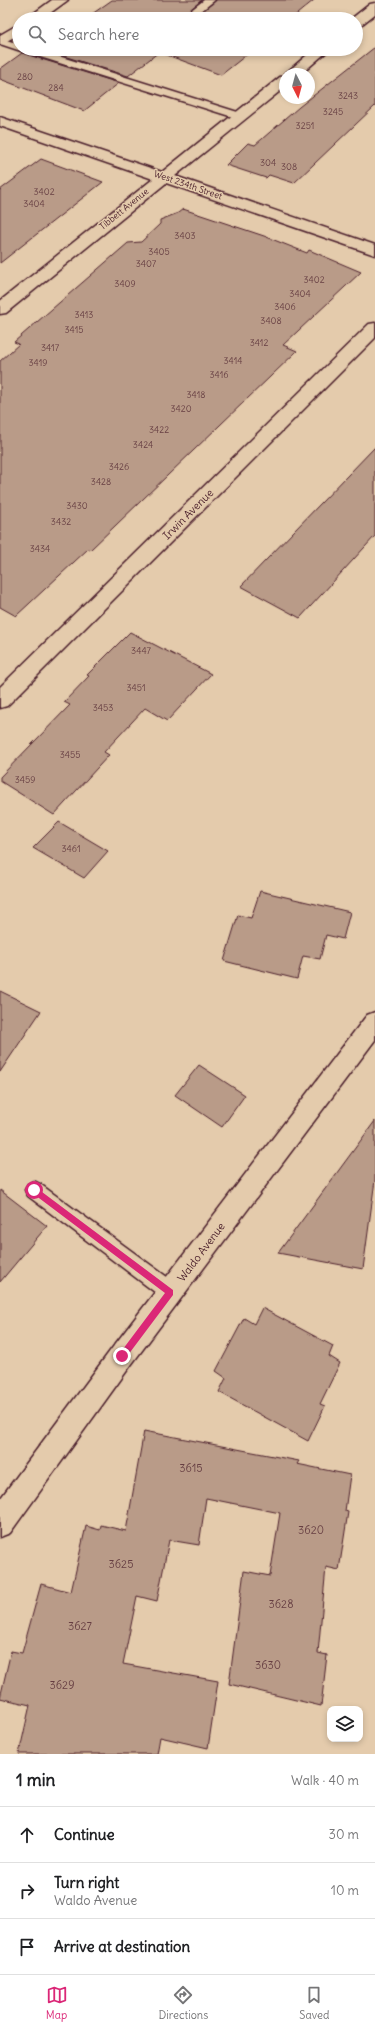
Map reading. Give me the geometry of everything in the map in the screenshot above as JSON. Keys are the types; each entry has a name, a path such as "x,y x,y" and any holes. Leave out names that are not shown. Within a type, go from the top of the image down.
{"street":[{"path":"43,12 61,0"},
{"path":"363,16 375,7"},
{"path":"0,41 12,33"},
{"path":"299,68 314,56"},
{"name":"Tibbett Avenue","path":"0,309 279,85"},
{"name":"West 234th Street","path":"0,121 375,250"},
{"name":"Irwin Avenue","path":"0,700 375,328"},
{"name":"Waldo Avenue","path":"0,1523 170,1292 375,1022"}],"lane":[{"path":"194,12 210,0"},
{"path":"0,41 12,45"},
{"path":"47,56 240,116"},
{"path":"34,1190 170,1292"}],"building":[{"path":"112,0 202,0 187,12 95,12"},
{"path":"216,0 314,0 299,12 201,12"},
{"path":"375,47 375,106 294,183 269,175 266,178 226,165 248,143 255,145 303,104 315,104 315,94"},
{"path":"18,56 32,56 119,83 84,111 0,79 0,69"},
{"path":"64,56 154,56 128,76"},
{"path":"170,56 245,56 221,75"},
{"path":"41,159 103,182 0,263 0,190"},
{"path":"183,209 264,236 307,253 309,250 361,272 283,345 297,351 90,550 88,549 16,616 0,607 0,361 19,344 14,342 128,243 141,242 160,224 160,220 178,213"},
{"path":"375,447 375,536 300,618 241,586"},
{"path":"130,632 211,674 167,721 145,708 104,752 109,755 54,815 0,781 0,777 70,705 64,702 89,676 87,675"},
{"path":"59,822 108,851 84,878 33,848"},
{"path":"260,891 350,912 343,939 326,935 320,959 303,956 297,979 224,961 238,915 251,918"},
{"path":"0,991 41,1011 0,1072"},
{"path":"199,1065 245,1095 222,1127 175,1095"},
{"path":"375,1121 375,1180 363,1269 278,1253"},
{"path":"0,1190 47,1226 0,1282"},
{"path":"262,1308 333,1346 329,1356 340,1363 320,1404 325,1406 308,1441 219,1392 226,1378 216,1371 244,1318 254,1324"},
{"path":"144,1431 299,1461 297,1464 350,1475 345,1511 348,1512 339,1570 326,1567 318,1653 327,1655 321,1706 229,1684 244,1571 270,1576 280,1513 206,1498 199,1545 169,1540 157,1601 137,1596 123,1664 218,1681 208,1748 160,1737 157,1754 19,1754 30,1705 0,1698 11,1651 22,1653 41,1584 71,1592 86,1526 100,1530 101,1525 126,1531"}],"route":[{"path":"34,1190 170,1292 122,1356"}]}
